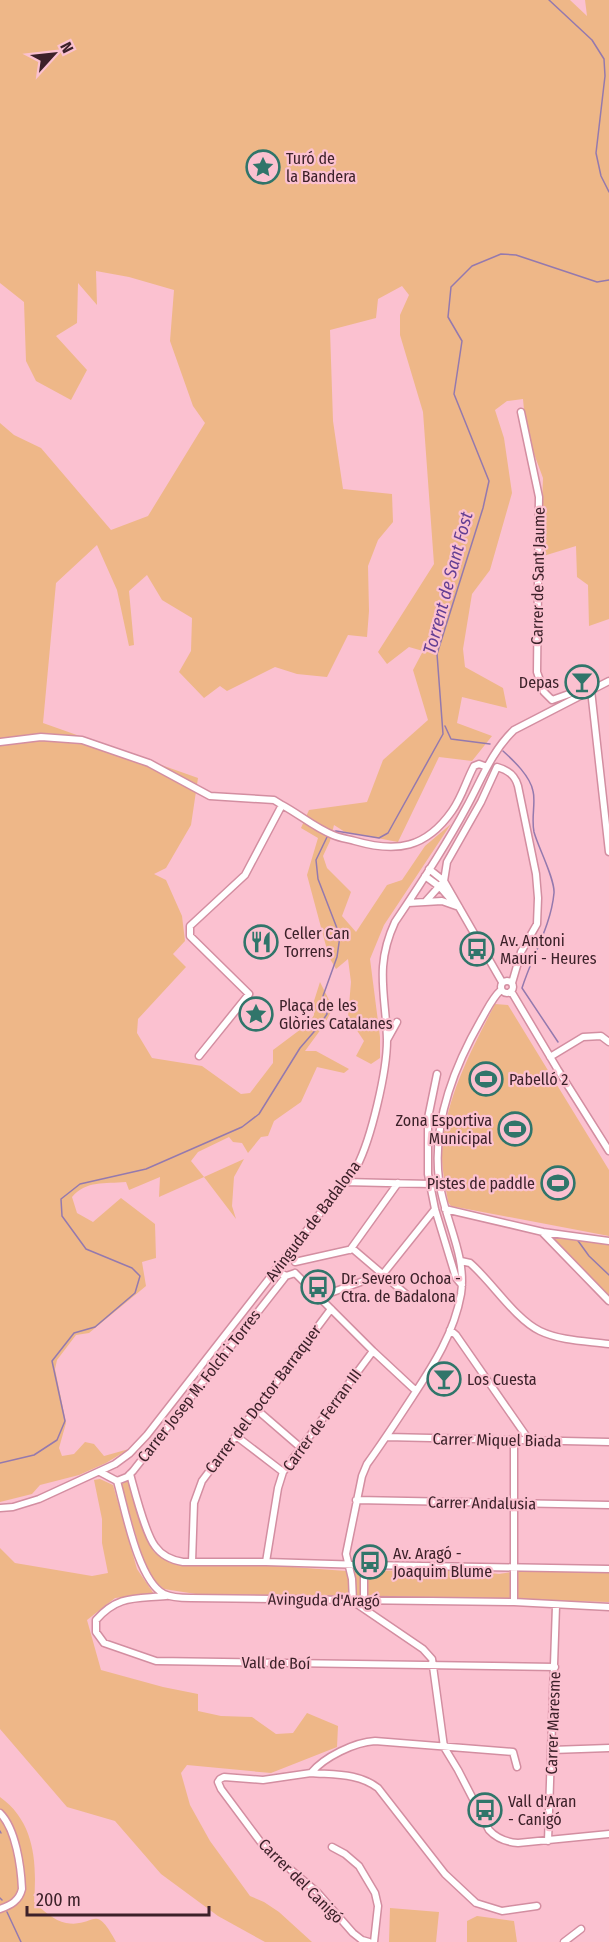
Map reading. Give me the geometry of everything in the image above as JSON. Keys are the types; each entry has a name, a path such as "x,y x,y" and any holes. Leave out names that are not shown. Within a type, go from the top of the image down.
{"street":[{"name":"Carrer de Sant Jaume","path":"521,412 539,497 537,672 544,692 552,700 583,689 588,692"},
{"name":"Avinguda de Badalona","path":"0,1508 14,1507 33,1501 100,1472 120,1462 130,1453 147,1435 357,1166 366,1146 386,1062 383,955 388,937 466,808 502,741 514,730 609,681"},
{"path":"588,692 609,852"},
{"path":"0,742 41,736 82,740 149,762 210,796 274,800 330,833 392,848 411,843 433,832 459,802 474,766 479,764 487,766"},
{"path":"426,901 442,884 447,862 481,802 497,767 507,769 516,779 518,786 536,874 538,898 537,924 520,952 511,991 609,1151"},
{"path":"199,1056 249,994 190,936 189,929 191,924 245,875 282,805"},
{"path":"445,844 447,862"},
{"path":"429,869 459,908 502,982 501,990 474,1034 452,1082 441,1126 439,1180 463,1271 457,1310 438,1358 362,1476 346,1554 352,1579 353,1602 429,1654 433,1666 444,1747 494,1836 507,1842 548,1841 609,1834"},
{"path":"425,876 442,884"},
{"path":"408,903 442,901 459,908"},
{"path":"502,982 507,980 512,983"},
{"path":"501,990 506,993 511,991"},
{"path":"387,1040 397,1022"},
{"path":"550,1057 583,1037 601,1036 609,1042"},
{"path":"437,1074 428,1118 428,1174 435,1209 456,1278 462,1285"},
{"path":"344,1182 430,1184"},
{"path":"350,1250 398,1183"},
{"path":"319,1297 383,1274 435,1209"},
{"path":"445,1209 543,1232 609,1241"},
{"path":"543,1232 609,1301"},
{"path":"295,1262 353,1249 407,1295"},
{"path":"288,1253 295,1262 297,1269 295,1273"},
{"path":"461,1260 470,1263 519,1315 538,1330 562,1337 609,1344"},
{"path":"275,1270 286,1276 295,1273"},
{"path":"295,1273 416,1391"},
{"name":"Carrer Josep M. Folch i Torres","path":"135,1468 286,1276"},
{"name":"Carrer del Doctor Barraquer","path":"192,1562 193,1514 198,1489 207,1472 331,1309"},
{"path":"450,1330 456,1335 528,1440"},
{"name":"Carrer de Ferran III","path":"266,1562 278,1488 283,1472 373,1351"},
{"path":"256,1409 300,1447"},
{"path":"236,1436 283,1472"},
{"name":"Carrer Miquel Biada","path":"386,1437 609,1442"},
{"path":"514,1440 514,1602"},
{"path":"117,1481 130,1474 135,1468 130,1453"},
{"path":"100,1472 117,1481 144,1573 157,1589 167,1596"},
{"path":"130,1474 154,1545 172,1560 609,1569"},
{"name":"Carrer Andalusia","path":"356,1500 609,1505"},
{"path":"364,1565 364,1601 374,1616"},
{"name":"Avinguda d'Aragó","path":"167,1596 353,1602 514,1602 609,1607"},
{"name":"Vall de Boí","path":"167,1596 131,1599 113,1604 96,1620 96,1632 104,1643 156,1661 555,1667"},
{"name":"Carrer Maresme","path":"548,1841 556,1606"},
{"name":"Carrer del Canigó","path":"369,1942 353,1934 317,1892 266,1848 221,1789 218,1782 220,1779 263,1780 311,1773 318,1764 364,1742 375,1741 513,1752 517,1767"},
{"path":"552,1750 609,1748"},
{"path":"311,1773 358,1777 371,1782 445,1874 476,1903 502,1911 537,1906"},
{"path":"0,1813 8,1823 13,1837 22,1889 13,1903 0,1909"},
{"path":"332,1847 345,1854 358,1866 375,1893 378,1906 374,1942"},
{"path":"564,1942 581,1929"}],"shaded area":[{"path":"0,0 570,0 587,16 585,0 609,0 609,619 589,626 588,585 577,577 576,546 540,557 543,478 526,432 523,399 507,401 495,410 504,438 512,493 490,570 472,594 463,649 465,667 503,688 507,708 462,697 457,723 492,736 472,761 439,757 398,842 345,832 334,825 323,856 327,868 351,892 342,916 356,932 387,885 402,880 425,846 451,824 384,925 370,959 380,1037 380,1058 371,1064 356,1056 364,1041 348,1017 351,982 348,959 336,969 326,952 307,875 318,838 301,828 309,810 367,802 383,760 428,720 413,670 423,651 409,647 387,664 378,652 434,564 423,412 400,335 400,315 409,295 402,286 378,299 376,318 330,330 333,421 343,489 392,494 393,522 378,540 368,566 367,637 348,635 327,677 297,674 275,667 227,691 220,686 204,698 179,672 191,651 192,618 162,600 147,575 129,591 134,645 129,646 117,590 97,545 56,583 43,723 198,778 191,825 166,868 154,874 166,880 182,916 185,941 173,954 186,967 138,1019 137,1033 152,1058 202,1066 241,1094 250,1093 273,1063 273,1050 309,1023 314,1015 314,1001 320,982 333,1008 305,1051 316,1051 349,1069 344,1073 317,1067 301,1102 274,1121 268,1136 261,1137 248,1153 242,1143 233,1142 229,1137 198,1152 191,1161 204,1177 159,1197 160,1177 129,1190 126,1182 90,1185 72,1197 77,1213 93,1222 121,1198 155,1224 156,1258 142,1262 146,1286 89,1333 76,1335 57,1360 55,1369 66,1423 59,1448 62,1456 74,1454 85,1442 94,1444 104,1456 129,1449 106,1463 79,1475 40,1485 32,1494 0,1502 0,423 14,435 41,448 111,530 148,516 205,423 193,406 170,341 174,290 129,277 96,271 97,305 78,283 77,323 56,336 87,370 71,400 36,381 26,361 24,302 0,283"},
{"name":"Zona Esportiva Municipal","path":"495,1004 508,1005 609,1170 609,1236 451,1206 448,1202 442,1156 447,1116 460,1077"},
{"path":"244,1159 234,1177 232,1206 236,1219 204,1177"},
{"path":"543,1232 609,1241 609,1301"},
{"path":"100,1479 113,1485 137,1569 154,1594 115,1598 87,1620 101,1670 198,1694 198,1711 221,1716 252,1717 276,1734 293,1733 307,1713 338,1726 337,1747 271,1773 187,1765 181,1773 190,1805 210,1841 250,1896 279,1912 312,1942 265,1942 218,1916 161,1874 115,1821 67,1807 0,1729 0,1548 15,1563 92,1576 108,1573 102,1543 102,1519 94,1480"},
{"path":"128,1481 138,1517 154,1552 170,1563 190,1566 266,1565 346,1571 464,1570 499,1574 519,1571 609,1572 609,1602 196,1594 164,1589 146,1570 121,1484"},
{"path":"0,1797 12,1807 27,1831 34,1858 34,1902 49,1915 62,1922 76,1924 98,1919 103,1922 116,1942 0,1942"},
{"path":"390,1908 439,1912 436,1942 389,1942"},
{"path":"477,1916 514,1921 517,1942 467,1942 467,1921"}],"waterway":[{"name":"Torrent de Sant Fost","path":"549,0 592,40 604,59 605,76 596,153 601,176 609,192"},
{"name":"Torrent de Sant Fost","path":"334,832 379,838 388,833 443,734 437,654 483,508 489,481 454,394 462,341 448,317 451,287 472,266 501,254 516,255 597,282 609,280"},
{"path":"445,726 451,739 490,744"},
{"path":"503,751 521,769 531,785 534,795 534,832 554,887 549,917 522,988 558,1042"},
{"name":"Torrent de Sant Fost","path":"0,1463 34,1455 57,1440 65,1421 52,1361 74,1333 95,1327 135,1293 140,1276 132,1268 86,1249 62,1216 61,1199 80,1184 146,1169 242,1127 259,1114 300,1048 327,1014 323,996 337,957 340,936 318,879 316,860 327,837"},
{"path":"576,1238 589,1256 609,1275"},
{"path":"7,1912 21,1942"}],"place":[{"name":"Turó de la Bandera","path":"263,167"},
{"name":"Depas","path":"582,682"},
{"name":"Celler Can Torrens","path":"261,942"},
{"name":"Av. Antoni Mauri - Heures","path":"477,949"},
{"name":"Plaça de les Glòries Catalanes","path":"256,1014"},
{"name":"Pabelló 2","path":"486,1079"},
{"name":"Zona Esportiva Municipal","path":"515,1129"},
{"name":"Pistes de paddle","path":"558,1183"},
{"name":"Dr. Severo Ochoa - Ctra. de Badalona","path":"318,1287"},
{"name":"Los Cuesta","path":"444,1379"},
{"name":"Av. Aragó - Joaquim Blume","path":"370,1562"},
{"name":"Vall d'Aran - Canigó","path":"485,1810"}]}
